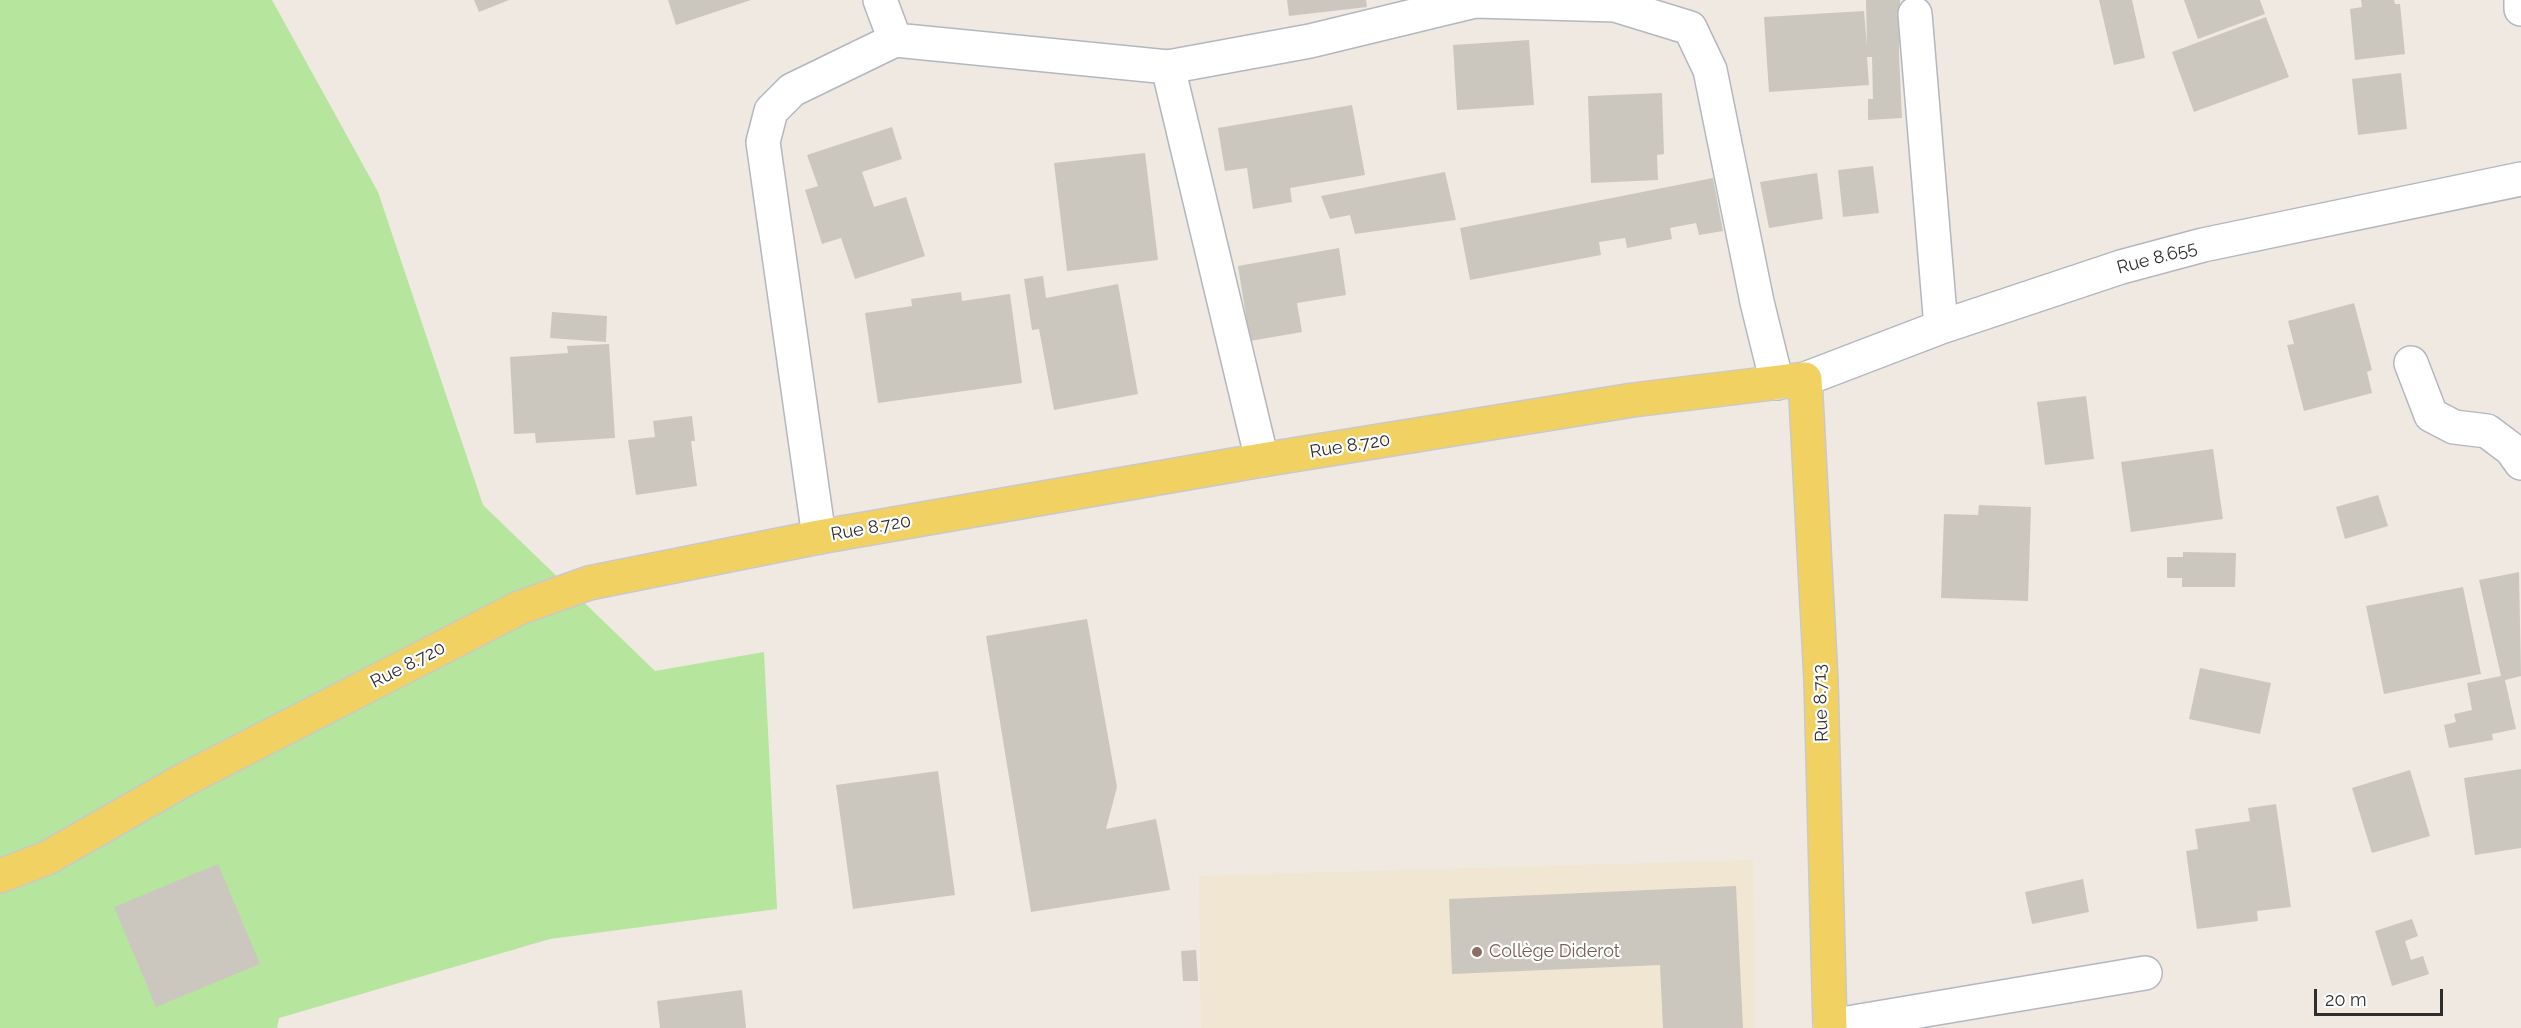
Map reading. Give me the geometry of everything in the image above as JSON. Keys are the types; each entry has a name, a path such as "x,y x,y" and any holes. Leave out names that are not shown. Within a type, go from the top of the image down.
{"main road":[{"name":"Rue 8.720","path":"0,876 47,858 182,781 519,608 589,583 819,537 1262,460 1633,400 1791,381"},
{"name":"Rue 8.713","path":"1791,381 1821,680 1830,1027"}],"street":[{"path":"880,0 895,40"},
{"path":"2521,0 2521,9"},
{"path":"819,537 763,142 771,111 792,90 895,40 1168,67 1310,40 1475,1 1615,5 1690,27 1710,70 1757,302 1791,381"},
{"path":"1915,14 1941,327"},
{"path":"1168,67 1262,460"},
{"name":"Rue 8.655","path":"1791,381 1941,327 2121,267 2203,245 2521,179"},
{"path":"2411,363 2431,415 2454,427 2487,431 2511,450 2521,464"},
{"path":"1830,1027 2145,973"}],"shaded area":[{"name":"Collège Diderot","path":"1753,860 1755,1028 1201,1028 1199,876"}],"green space":[{"path":"0,0 272,0 378,192 483,505 655,671 764,652 777,909 550,939 279,1018 277,1028 0,1028"}],"building":[{"path":"474,0 509,0 479,12"},
{"path":"668,0 751,0 676,25"},
{"path":"1287,0 1366,0 1367,7 1289,16"},
{"path":"1866,0 1900,0 1899,56 1902,118 1868,120 1868,99 1873,99 1872,57 1867,57 1869,85 1769,92 1764,17 1864,11 1867,46"},
{"path":"2099,0 2132,0 2145,58 2114,65"},
{"path":"2184,0 2260,0 2265,14 2198,39"},
{"path":"2361,0 2394,0 2395,4 2400,4 2405,54 2355,60 2350,9 2362,7"},
{"path":"2266,17 2289,77 2194,112 2172,52"},
{"path":"1529,40 1534,105 1457,110 1453,45"},
{"path":"2401,73 2407,129 2358,135 2352,79"},
{"path":"1662,93 1664,154 1657,155 1658,180 1591,183 1588,96"},
{"path":"1352,105 1365,175 1290,188 1292,202 1253,209 1247,168 1225,171 1218,128"},
{"path":"892,127 902,159 862,172 874,207 906,197 925,256 855,279 841,238 822,244 805,190 818,186 807,155"},
{"path":"1145,153 1158,260 1067,271 1054,163"},
{"path":"1873,166 1879,213 1843,217 1838,170"},
{"path":"1445,172 1456,220 1355,234 1350,215 1330,219 1321,196"},
{"path":"1817,173 1823,219 1769,228 1760,182"},
{"path":"1713,178 1723,231 1699,235 1696,223 1670,228 1672,239 1627,248 1625,238 1599,242 1601,255 1470,280 1460,228"},
{"path":"1339,248 1346,295 1297,303 1302,332 1250,341 1238,266"},
{"path":"1043,276 1046,298 1118,284 1138,394 1054,410 1039,329 1032,330 1024,279"},
{"path":"961,292 962,301 1010,294 1022,383 878,403 865,313 912,306 911,299"},
{"path":"2354,303 2372,370 2367,372 2372,393 2304,411 2287,345 2294,344 2288,321"},
{"path":"552,312 607,316 606,342 550,338"},
{"path":"609,344 615,438 536,443 535,433 514,434 510,357 568,353 567,346"},
{"path":"2086,396 2094,459 2045,465 2037,402"},
{"path":"692,416 695,441 691,441 697,486 636,495 628,440 655,437 653,421"},
{"path":"2213,449 2223,519 2131,532 2121,462"},
{"path":"2378,495 2388,526 2345,539 2336,507"},
{"path":"1979,505 2031,507 2028,601 1941,598 1944,514 1978,515"},
{"path":"2183,552 2236,553 2235,587 2182,587 2182,578 2167,578 2167,557 2183,557"},
{"path":"2519,572 2521,676 2505,680 2516,729 2492,734 2493,740 2449,748 2444,725 2456,722 2454,714 2472,710 2467,683 2501,676 2479,580"},
{"path":"2463,587 2481,674 2384,694 2366,606"},
{"path":"1087,619 1117,787 1106,829 1156,819 1170,890 1031,912 986,636"},
{"path":"2200,668 2271,683 2260,734 2189,719"},
{"path":"2521,769 2521,848 2475,855 2464,778"},
{"path":"2410,770 2430,836 2372,853 2352,788"},
{"path":"938,771 955,895 853,909 836,785"},
{"path":"2276,804 2291,907 2257,911 2258,921 2197,929 2186,851 2198,849 2195,829 2250,821 2248,808"},
{"path":"218,864 260,964 156,1007 114,907"},
{"path":"2083,879 2089,912 2032,924 2025,892"},
{"path":"1736,886 1743,1028 1663,1028 1660,965 1452,974 1449,899"},
{"path":"2412,919 2418,936 2405,941 2411,960 2423,956 2429,974 2392,986 2375,931"},
{"path":"1196,950 1198,981 1183,981 1181,951"},
{"path":"742,990 746,1028 660,1028 657,1001"}],"place":[{"name":"Collège Diderot","path":"1477,952"}]}
